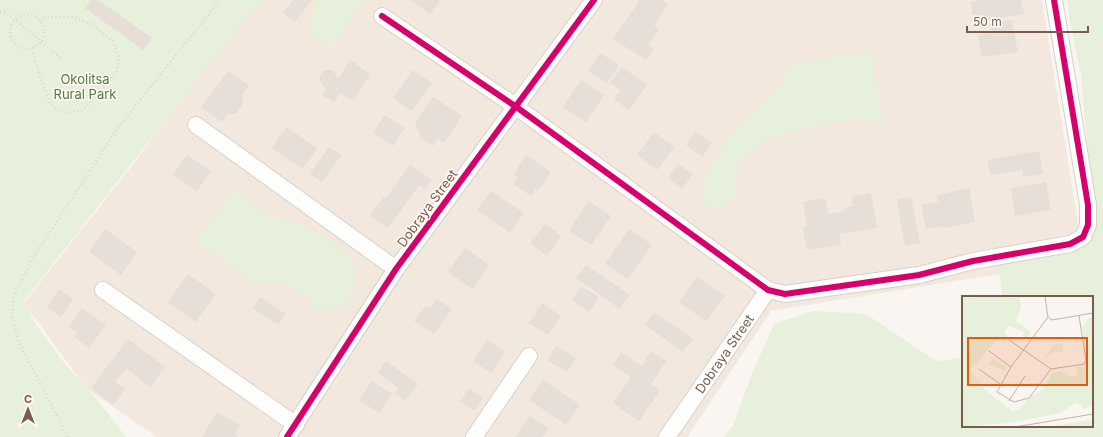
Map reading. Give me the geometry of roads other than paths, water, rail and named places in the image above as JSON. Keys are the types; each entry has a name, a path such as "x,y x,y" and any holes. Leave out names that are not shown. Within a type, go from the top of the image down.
{"street":[{"name":"Dobraya Street","path":"292,431 396,269 594,0"},
{"path":"382,16 516,106 768,290 785,294 919,276 973,261 1070,244 1083,237 1088,225 1088,205 1054,0"},
{"path":"196,125 396,269"},
{"path":"103,290 292,431"},
{"name":"Dobraya Street","path":"668,437 768,290"},
{"path":"474,437 529,356"}],"park label":[{"name":"Okolitsa Rural Park","path":"85,86"}]}
